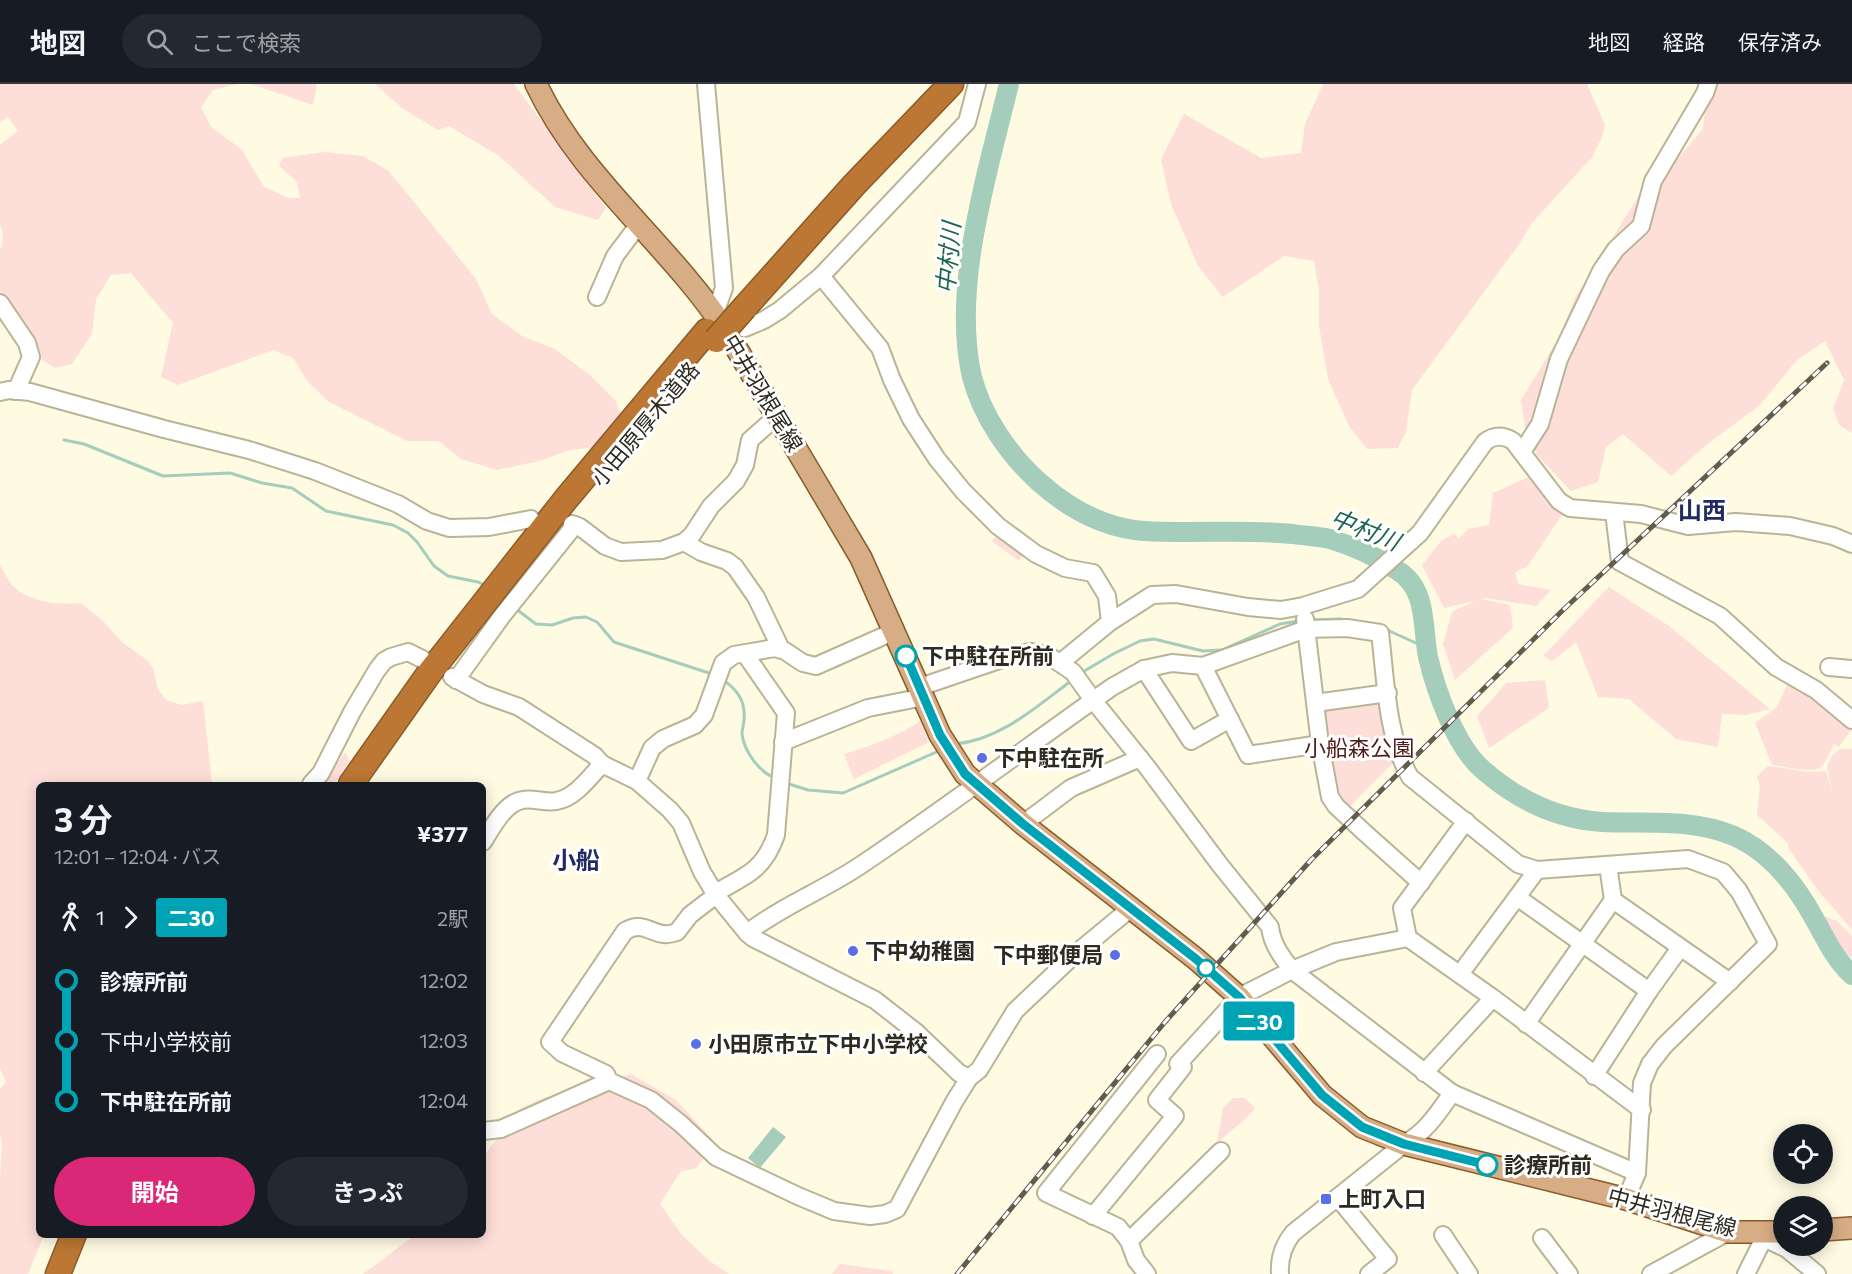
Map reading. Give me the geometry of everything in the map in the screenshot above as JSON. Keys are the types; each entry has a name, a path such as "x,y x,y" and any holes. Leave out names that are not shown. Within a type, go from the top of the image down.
{"highway":[{"name":"小田原厚木道路","path":"740,302 843,177 932,84"},
{"name":"小田原厚木道路","path":"352,782 430,672 559,508 740,302 951,84"},
{"name":"小田原厚木道路","path":"366,782 441,680 716,328"},
{"path":"58,1274 72,1238"},
{"path":"73,1274 87,1238"}],"main road":[{"name":"中井羽根尾線","path":"536,84 548,111 583,158 669,257 776,417 861,558 940,735 965,774 1023,824 1196,959 1239,997 1322,1095 1362,1127 1404,1144 1626,1199 1728,1232 1770,1234"},
{"path":"1833,1229 1852,1228"}],"street":[{"path":"706,84 723,288 716,328 745,328 764,320 780,310 821,276 967,122 976,84"},
{"path":"1522,452 1540,424 1559,359 1600,271 1616,249 1641,226 1653,181 1705,93 1708,84"},
{"path":"597,297 615,256 639,224"},
{"path":"821,276 880,348 892,380 911,419 937,459 963,491 998,526 1036,554 1065,568 1093,573 1107,596 1110,622"},
{"path":"0,303 27,343 31,357 8,391"},
{"path":"8,391 30,392 249,450 315,471 398,504 427,521 449,528 489,527 531,519"},
{"path":"776,417 750,440 745,465 736,481 711,506 692,535 684,542 662,550 621,552 605,546 574,524 454,679 483,694 519,707 595,756 602,764 637,781 681,822 702,872 747,933 875,1000 916,1032 959,1073 969,1078"},
{"path":"747,933 770,916 835,882 977,785 1112,687 1144,669 1172,663 1203,666 1364,585 1420,533 1485,442 1494,437 1502,436 1513,441 1565,506 1576,509 1641,514 1688,526 1736,522 1790,526 1833,536 1852,544"},
{"path":"1614,512 1620,562 1720,616 1776,667 1816,690 1852,720"},
{"path":"684,542 701,552 727,561 735,567 756,597 781,650"},
{"path":"1060,663 1110,622 1152,595 1176,594 1248,607 1281,610 1347,628 1380,633 1394,739 1410,777 1518,864 1537,870 1688,859 1723,872 1739,891 1768,944 1664,1046 1650,1064 1642,1083 1638,1173 1626,1199"},
{"path":"1304,616 1320,744 1330,797 1336,806 1421,883"},
{"path":"637,781 652,748 663,740 695,725 704,715 723,663 735,655 775,648 803,663 816,666 895,631"},
{"path":"313,782 321,773 352,712 384,661 408,652 424,660"},
{"path":"783,742 868,708 922,692 1014,656 1031,652 1049,656 1073,672 1140,758 1220,865 1270,927 1272,939 1280,956 1292,970 1452,1093 1638,1173"},
{"path":"745,654 786,713 776,835 772,848 756,871 716,894 690,915 677,932 661,935 638,926 625,931 550,1042 562,1053 606,1074 609,1081 651,1100 716,1157 826,1208 870,1216 885,1215 897,1209 943,1121 969,1078 979,1070 1015,1011 1073,956 1131,908"},
{"path":"1203,666 1248,755 1320,744"},
{"path":"1828,667 1852,669"},
{"path":"1144,669 1191,741 1230,720"},
{"path":"1315,704 1388,693"},
{"path":"1023,824 1071,788 1140,758"},
{"path":"486,838 507,808 522,800 557,801 564,798 582,786 602,764"},
{"path":"1466,821 1402,908 1408,938 1493,998 1642,1110"},
{"path":"1526,1024 1613,900 1608,865"},
{"path":"1460,974 1537,870"},
{"path":"1517,897 1649,992"},
{"path":"1613,900 1730,982"},
{"path":"1093,1216 1175,1116 1157,1100 1181,1066 1239,997 1292,970 1336,952 1408,938"},
{"path":"1594,1076 1680,948"},
{"path":"1424,1073 1493,998"},
{"path":"1147,1274 1136,1260 1129,1241 1119,1227 1046,1193 1157,1054"},
{"path":"486,1131 501,1129 609,1081"},
{"path":"1280,1274 1287,1240 1293,1233 1404,1144 1417,1137 1452,1093"},
{"path":"1129,1241 1221,1151"},
{"path":"1338,1198 1388,1259 1369,1274"},
{"path":"1651,1274 1728,1232"},
{"path":"1746,1274 1770,1234 1817,1274"},
{"path":"1443,1235 1469,1274"},
{"path":"1542,1238 1569,1274"}],"green space":[{"path":"0,84 237,84 213,90 201,107 211,127 241,149 264,187 289,198 300,198 297,182 279,166 282,158 324,152 363,156 389,171 476,279 492,314 522,336 555,349 590,375 615,400 621,414 597,447 570,450 539,461 497,470 461,459 439,441 407,441 329,402 308,382 293,358 273,350 178,385 161,377 173,323 131,273 111,275 96,299 92,334 72,364 55,368 42,360 37,344 22,318 0,291 0,249 3,237 0,226 0,145 18,131 8,117 0,122"},
{"path":"251,84 315,84 317,85 313,105"},
{"path":"375,84 514,84 606,208 598,220 555,207 499,156 449,126 438,130 402,108"},
{"path":"1323,84 1587,84 1605,125 1592,157 1532,223 1520,243 1412,390 1406,432 1398,448 1367,449 1349,426 1328,379 1319,326 1319,291 1314,261 1284,256 1223,297 1198,266 1171,204 1161,159 1184,114 1261,158 1301,153 1305,124"},
{"path":"1707,84 1852,84 1852,433 1840,426 1833,409 1844,380 1825,341 1797,360 1760,405 1710,442 1671,476 1623,434 1606,447 1598,482 1571,491 1537,455 1525,427 1521,400 1558,339 1575,298 1643,189 1678,158 1703,129"},
{"path":"1529,477 1564,512 1527,567 1515,572 1518,584 1551,590 1536,606 1481,599 1510,605 1513,628 1455,680 1443,644 1452,612 1475,601 1444,608 1422,565 1441,541 1454,534 1459,539 1468,529 1489,525 1493,493"},
{"path":"1000,531 1027,549 1019,561 992,541"},
{"path":"0,565 13,586 20,592 45,602 81,603 102,620 123,643 147,660 153,668 158,689 166,700 182,705 203,701 212,782 36,782 36,1238 43,1238 28,1274 0,1274 2,1142 0,1089 6,1082 0,1068"},
{"path":"1609,587 1669,626 1770,709 1746,715 1722,714 1718,747 1676,739 1629,699 1598,697 1576,642 1552,661 1543,656"},
{"path":"1790,679 1848,719 1852,729 1839,747 1834,744 1824,764 1818,769 1807,770 1772,765 1755,723 1777,707"},
{"path":"1545,680 1549,708 1489,748 1477,716 1506,683"},
{"name":"小船森公園","path":"1381,699 1397,759 1348,808 1335,789 1322,707"},
{"path":"920,721 929,742 854,779 844,754 902,732"},
{"path":"1840,749 1852,749 1852,930 1817,889 1789,849 1788,843 1757,815 1760,786 1757,776 1768,766 1809,772 1826,771 1832,794 1827,766 1833,755"},
{"path":"346,752 349,761 336,782 321,782"},
{"path":"1818,914 1837,921 1852,936 1852,959 1832,939"},
{"path":"631,1074 676,1100 716,1143 695,1169 681,1171 660,1204 682,1235 711,1262 729,1274 363,1274 411,1238 486,1238 486,1154 488,1150 521,1108 545,1097 570,1094"},
{"path":"1233,1098 1245,1098 1255,1109 1217,1143 1223,1108"},
{"path":"840,1264 892,1271 893,1274 832,1274"}],"shaded area":[{"path":"773,1127 786,1137 760,1168 748,1158"}],"waterway":[{"name":"中村川","path":"1009,84 975,230 966,306 967,342 972,377 982,406 998,434 1017,460 1062,501 1115,526 1144,531 1256,532 1321,537 1356,548 1389,565 1407,578 1414,587 1422,609 1428,657 1441,701 1463,746 1482,769 1523,798 1569,817 1602,822 1702,826 1734,836 1747,843 1771,860 1791,882 1836,956 1852,975"},
{"path":"64,440 84,444 163,476 230,473 262,483 292,488 326,511 393,525 408,533 434,566 448,576 484,585"},
{"path":"516,609 536,624 552,625 573,618 586,617 597,622 614,642 712,674"},
{"path":"1311,620 1340,619 1367,623"},
{"path":"1081,673 1140,641 1154,639 1203,651 1222,650 1280,624 1299,621"},
{"path":"1385,629 1427,648"},
{"path":"723,680 736,692 744,707 742,734 749,754 763,771 775,778"},
{"path":"955,744 987,736 1017,721 1071,681"},
{"path":"786,783 808,790 843,793 941,750"}],"railway":[{"path":"957,1274 1165,1022 1311,860 1563,610 1827,363"}],"bus line":[{"name":"二30","path":"906,656 940,735 965,774 1023,824 1196,959 1239,997 1322,1095 1362,1127 1404,1144 1487,1165"}],"place":[{"name":"下中駐在所前","path":"906,656"},
{"name":"下中駐在所","path":"982,758"},
{"name":"下中幼稚園","path":"853,951"},
{"name":"下中郵便局","path":"1115,955"},
{"name":"小田原市立下中小学校","path":"696,1044"},
{"name":"診療所前","path":"1487,1165"},
{"name":"上町入口","path":"1326,1199"}],"district":[{"name":"山西","path":"1702,511"},
{"name":"小船","path":"576,861"}]}
